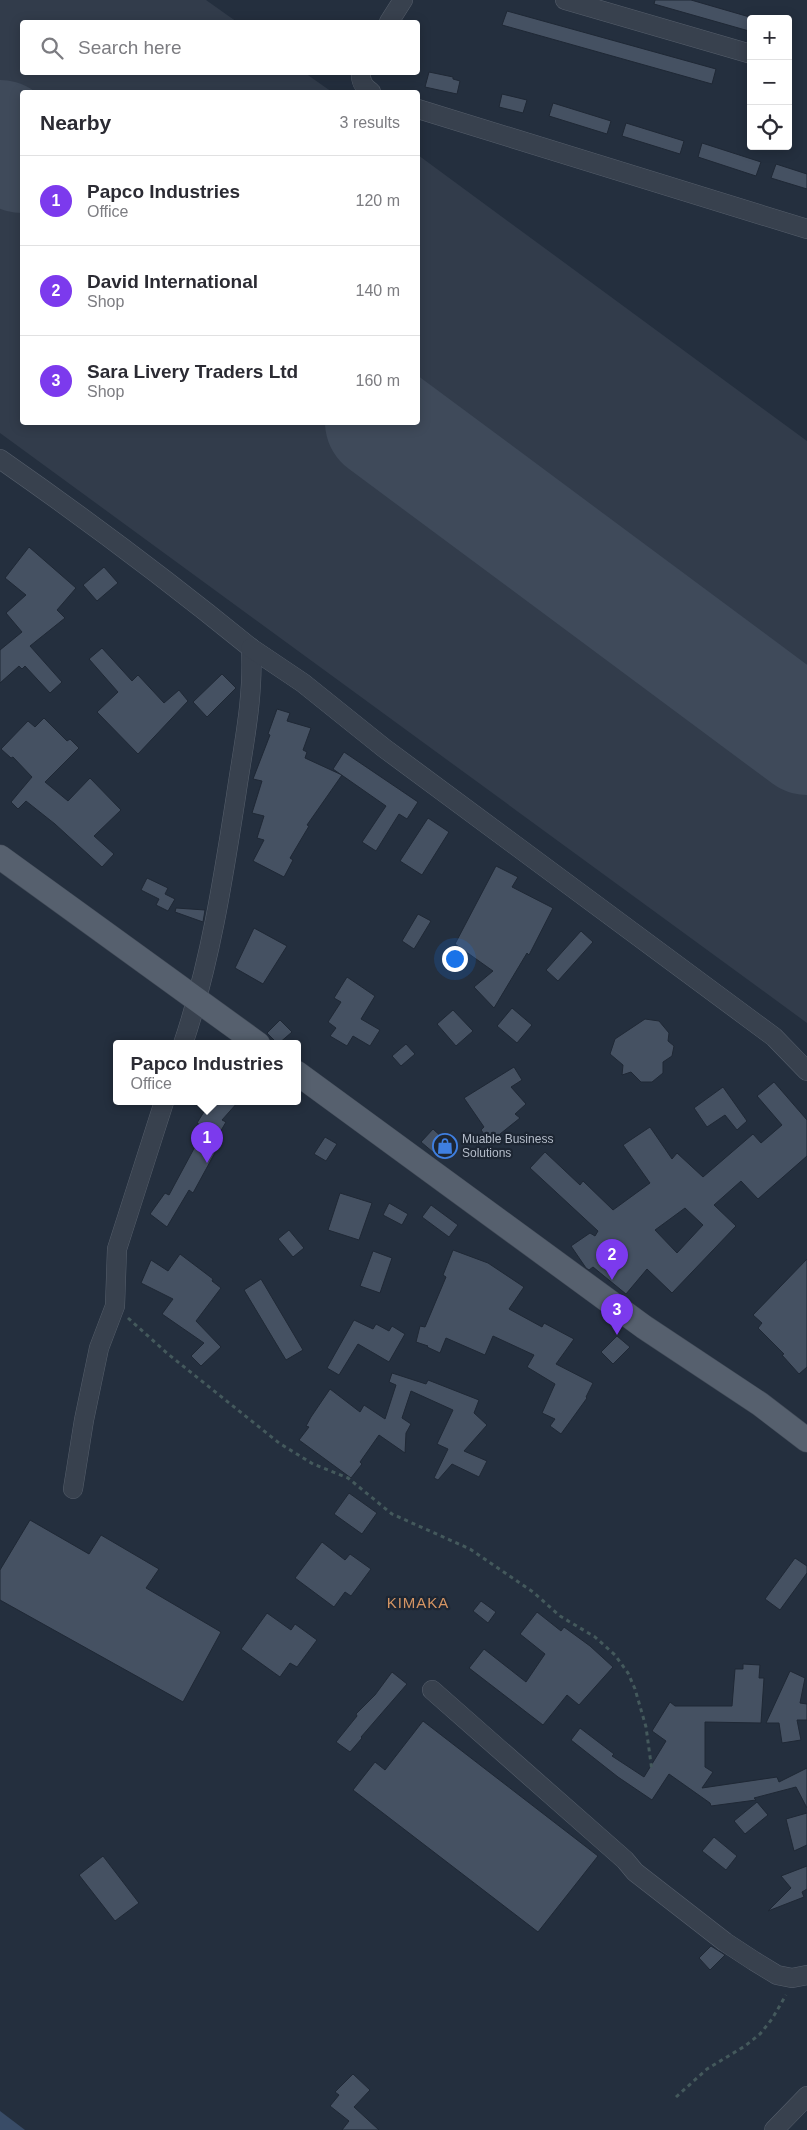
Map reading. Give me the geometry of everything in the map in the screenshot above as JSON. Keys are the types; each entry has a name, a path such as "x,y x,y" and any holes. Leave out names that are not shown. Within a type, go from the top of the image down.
{"main road":[{"path":"0,857 253,1040"},
{"path":"301,1076 644,1327 760,1404 807,1440"}],"street":[{"path":"389,20 403,0"},
{"path":"566,0 747,53"},
{"path":"360,75 364,87 368,90"},
{"path":"420,110 807,229"},
{"path":"0,458 186,595 251,648 303,683 384,748 774,1037 807,1070"},
{"path":"184,1040 198,1000 225,868 245,739 251,687 251,648"},
{"path":"73,1489 84,1420 99,1348 115,1306 117,1249 163,1105"},
{"path":"432,1690 625,1860 646,1881 725,1942 754,1961 777,1975 799,1976"},
{"path":"774,2130 807,2096"}],"path":[{"path":"115,1306 168,1354 279,1443 313,1464 348,1478 392,1514 470,1549 533,1592 560,1616 595,1637 615,1655 628,1673 635,1689 646,1727 652,1771"},
{"path":"676,2097 707,2069 745,2046 760,2034 772,2019 799,1976"}],"shaded area":[{"path":"0,0 206,0 234,20 20,20 20,75 308,75 329,90 20,90 20,425 420,425 420,156 807,441 807,1023 0,433"}],"water":[{"path":"0,2111 25,2130 0,2130"}],"building":[{"path":"655,0 691,0 747,16 747,30 654,4"},
{"path":"507,11 716,69 712,84 502,25"},
{"path":"429,72 453,77 453,79 460,81 457,94 425,87"},
{"path":"502,94 527,100 523,113 499,107"},
{"path":"553,103 611,121 607,134 549,116"},
{"path":"626,123 684,141 680,154 622,136"},
{"path":"702,143 761,162 756,176 698,157"},
{"path":"776,164 807,174 807,189 771,178"},
{"path":"29,547 76,588 57,610 65,618 30,646 62,682 50,693 25,666 22,669 19,666 0,683 0,650 22,632 6,613 26,595 5,578"},
{"path":"104,567 118,583 97,601 83,585"},
{"path":"102,648 132,681 138,675 164,703 179,690 188,701 138,754 97,712 118,692 89,659"},
{"path":"222,674 236,688 207,717 193,702"},
{"path":"277,709 290,713 287,721 311,728 303,750 307,752 305,758 342,775 307,825 309,826 290,858 293,860 284,877 253,861 264,840 257,838 264,816 252,813 262,781 253,779 270,735 268,734"},
{"path":"44,718 67,741 70,739 79,748 45,782 68,801 90,778 121,810 94,836 114,854 102,867 55,824 26,801 18,809 11,802 32,777 13,757 11,758 1,749 28,721 35,727"},
{"path":"344,752 418,802 407,819 399,814 376,851 362,842 386,806 333,769"},
{"path":"428,818 449,832 422,875 400,861"},
{"path":"496,866 518,877 512,887 553,908 529,955 527,953 494,1008 474,987 493,971 455,944"},
{"path":"147,878 168,888 165,894 175,899 168,911 156,905 159,899 141,890"},
{"path":"176,908 205,910 203,922 175,912"},
{"path":"418,914 431,921 414,949 402,941"},
{"path":"254,928 287,946 263,984 235,968"},
{"path":"581,931 593,942 558,981 546,970"},
{"path":"347,977 375,996 361,1019 380,1030 370,1046 353,1036 347,1046 330,1036 336,1028 328,1022 341,1002 334,998"},
{"path":"512,1008 532,1025 517,1043 497,1026"},
{"path":"453,1010 473,1031 456,1046 437,1024"},
{"path":"645,1019 659,1021 669,1033 668,1041 674,1046 672,1056 663,1062 663,1073 652,1082 641,1082 631,1072 622,1075 623,1065 610,1054 615,1039"},
{"path":"280,1020 292,1032 283,1040 274,1040 267,1033"},
{"path":"406,1044 415,1054 401,1066 392,1056"},
{"path":"514,1067 522,1080 511,1087 526,1104 515,1114 520,1118 490,1142 481,1130 484,1127 464,1098"},
{"path":"774,1082 807,1120 807,1156 758,1199 741,1181 714,1205 736,1226 672,1293 647,1269 626,1294 593,1267 589,1270 586,1268 571,1246 590,1233 595,1236 598,1231 530,1168 545,1152 580,1185 583,1181 613,1210 650,1183 623,1145 650,1127 672,1159 677,1153 703,1177 753,1134 761,1143 782,1125 757,1096","holes":["685,1208 703,1225 677,1253 655,1230"]},
{"path":"723,1087 747,1121 737,1130 725,1115 707,1127 694,1108"},
{"path":"208,1105 235,1105 222,1120 226,1122 212,1146 217,1149 193,1193 189,1190 167,1227 150,1214 165,1193 169,1195 205,1128 197,1123"},
{"path":"433,1129 446,1141 434,1153 421,1142"},
{"path":"325,1137 337,1144 326,1161 314,1154"},
{"path":"340,1193 372,1203 359,1240 328,1230"},
{"path":"389,1203 408,1214 402,1225 383,1215"},
{"path":"431,1205 458,1225 449,1237 422,1217"},
{"path":"289,1230 304,1248 293,1257 278,1239"},
{"path":"453,1250 488,1263 524,1287 509,1309 542,1327 544,1323 574,1339 556,1364 593,1383 587,1398 561,1434 550,1426 555,1419 542,1413 555,1384 527,1367 534,1355 493,1336 485,1355 446,1338 440,1353 416,1342 420,1326 425,1327 446,1277 443,1275"},
{"path":"373,1251 392,1258 380,1293 360,1286"},
{"path":"180,1254 213,1279 212,1281 221,1288 196,1321 221,1347 201,1366 191,1356 204,1343 162,1314 173,1299 141,1283 151,1260 168,1271"},
{"path":"807,1259 807,1367 799,1374 782,1355 784,1354 758,1328 762,1323 753,1315"},
{"path":"261,1279 303,1350 286,1360 244,1290"},
{"path":"354,1320 373,1329 376,1324 389,1331 392,1326 405,1334 389,1362 358,1344 339,1375 327,1368"},
{"path":"617,1336 630,1347 613,1364 601,1352"},
{"path":"392,1373 426,1384 428,1380 479,1400 474,1413 487,1425 464,1451 487,1461 479,1477 452,1464 438,1480 434,1478 448,1449 437,1444 453,1410 411,1391 402,1418 411,1424 406,1433 405,1453 379,1435 360,1462 362,1464 351,1478 299,1440 309,1427 306,1426 330,1389 360,1412 364,1405 385,1419 396,1385 389,1382"},
{"path":"349,1493 377,1513 362,1534 334,1514"},
{"path":"30,1520 89,1554 101,1535 159,1569 146,1588 221,1632 183,1702 0,1600 0,1570"},
{"path":"322,1542 345,1560 350,1554 371,1569 351,1596 345,1592 334,1607 295,1578"},
{"path":"795,1558 807,1566 807,1573 780,1610 765,1599"},
{"path":"481,1601 496,1612 488,1623 473,1611"},
{"path":"537,1612 561,1631 564,1627 590,1646 613,1667 579,1705 567,1695 543,1725 469,1668 484,1649 526,1682 545,1654 520,1634"},
{"path":"267,1613 291,1630 295,1624 317,1640 297,1667 290,1663 280,1677 241,1649"},
{"path":"743,1664 760,1665 759,1678 764,1678 761,1723 705,1722 705,1767 713,1772 702,1788 777,1777 779,1782 807,1768 807,1808 796,1787 754,1798 756,1800 711,1806 710,1803 669,1774 652,1800 618,1777 571,1740 580,1728 614,1754 612,1756 644,1777 666,1741 652,1731 670,1702 675,1706 732,1706 735,1669 743,1669"},
{"path":"790,1671 805,1678 800,1703 807,1704 807,1720 797,1720 801,1740 782,1743 779,1723 766,1723"},
{"path":"392,1672 407,1684 350,1752 336,1742 357,1716 356,1714 375,1695"},
{"path":"423,1721 598,1856 538,1932 353,1790 375,1762 385,1770"},
{"path":"757,1802 768,1815 745,1834 734,1821"},
{"path":"807,1813 807,1845 794,1851 786,1819"},
{"path":"714,1837 737,1856 726,1870 702,1851"},
{"path":"103,1856 139,1903 115,1921 79,1875"},
{"path":"807,1866 807,1889 802,1892 804,1897 768,1911 791,1888 781,1876"},
{"path":"711,1946 725,1955 710,1970 699,1958"},
{"path":"353,2074 370,2090 354,2107 379,2130 342,2130 349,2121 330,2106 339,2095 335,2092"}],"runway":[{"path":"0,138 20,153"},
{"path":"387,425 807,737"}],"place":[{"name":"Muable Business Solutions","path":"445,1146"},
{"name":"Papco Industries","path":"207,1163"},
{"name":"David International","path":"612,1280"},
{"name":"Sara Livery Traders Ltd","path":"617,1335"}],"district":[{"name":"KIMAKA","path":"418,1603"}]}
